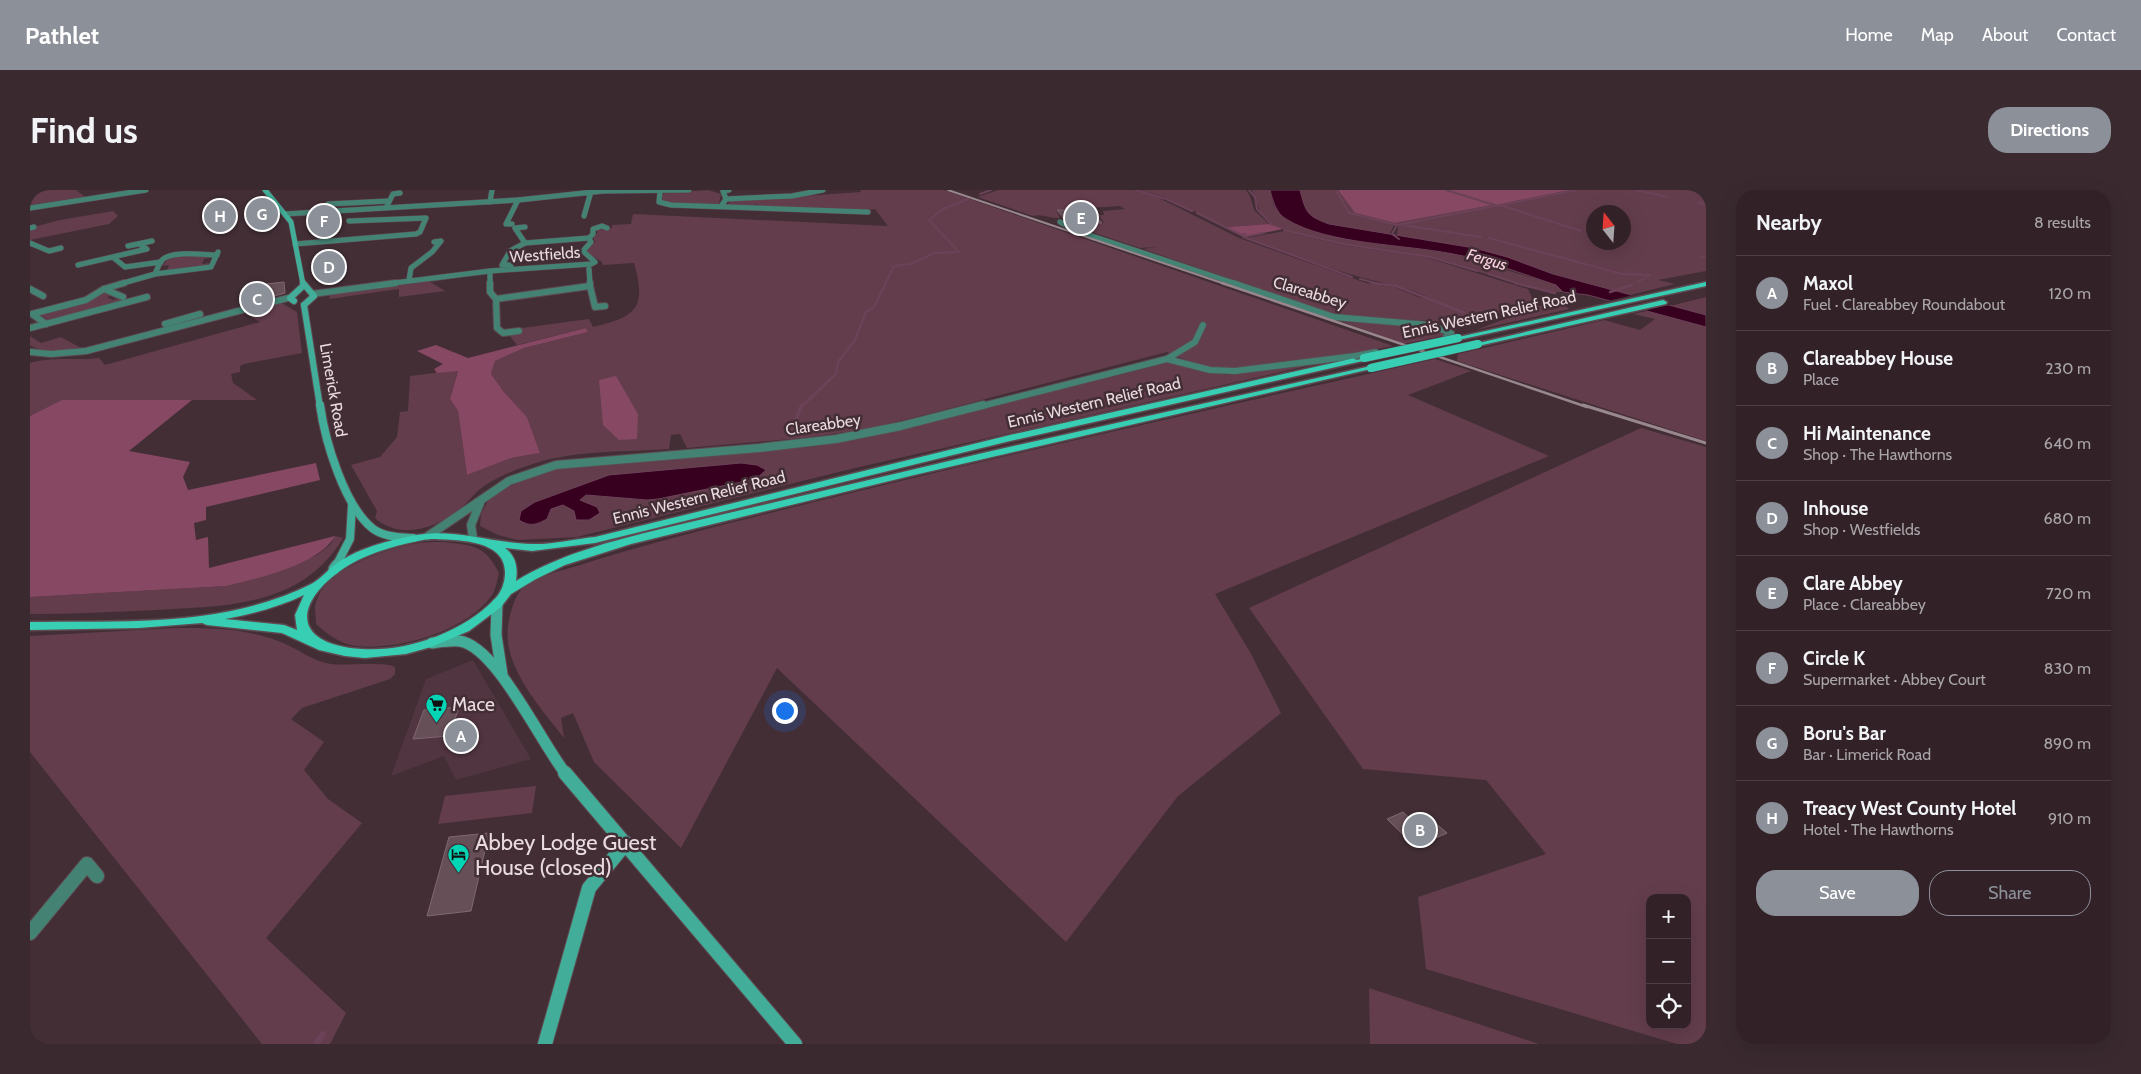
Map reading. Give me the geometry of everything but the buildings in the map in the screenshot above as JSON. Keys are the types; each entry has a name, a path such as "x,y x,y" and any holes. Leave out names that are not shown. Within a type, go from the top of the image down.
{"main road":[{"path":"265,190 291,222 303,286 310,298"},
{"name":"Ennis Western Relief Road","path":"489,543 532,548 595,540 1010,438 1359,357 1458,338 1706,284"},
{"path":"293,298 303,286"},
{"name":"Ennis Western Relief Road","path":"506,592 522,580 563,562 620,544 908,472 1705,292"},
{"path":"293,298 310,298"},
{"path":"293,298 310,298"},
{"name":"Limerick Road","path":"310,298 324,432 352,505"},
{"path":"352,505 373,529 392,537 413,538"},
{"path":"193,620 278,602 316,584 334,569 346,552 352,538 352,505"},
{"path":"334,569 382,547 413,538 428,536 473,538 489,543 504,554 510,562 512,573 506,592 498,604 473,622 432,643"},
{"path":"316,584 301,609 300,622 305,634 316,643"},
{"path":"498,604 496,635 502,674"},
{"path":"30,626 193,620 284,629 333,650 372,654 432,643 460,641 473,647 502,674 553,758 795,1044"},
{"path":"545,1044 561,981 589,888 626,844"}],"street":[{"path":"30,208 146,190"},
{"path":"490,202 492,190"},
{"path":"285,214 490,202 611,191 660,192 689,190"},
{"path":"726,199 723,191 728,190"},
{"path":"719,207 726,199 792,196 823,190"},
{"path":"660,192 660,202 664,203 719,207 868,212"},
{"path":"386,209 393,194 400,193"},
{"path":"584,216 590,195 587,193"},
{"path":"492,196 542,196"},
{"path":"512,224 506,224 518,200"},
{"path":"320,205 389,201"},
{"path":"295,244 416,234 420,232 426,218 349,221"},
{"name":"Clareabbey","path":"1060,222 1077,231 1334,317 1355,321 1437,326 1451,332 1446,337 1359,357 1228,371 1210,370 1167,359"},
{"name":"Westfields","path":"524,243 515,228 526,227"},
{"name":"Westfields","path":"511,265 502,266 506,253 514,246 524,243 588,238 593,234 593,229 596,227 607,228"},
{"name":"Westfields","path":"310,298 332,292 409,280 490,271 591,264 596,262 583,252 592,242 588,238"},
{"path":"128,246 152,241"},
{"path":"30,242 49,251 61,248"},
{"path":"409,280 408,274 411,267 437,251 442,242 434,242"},
{"path":"78,265 146,249 139,244"},
{"path":"31,315 86,300 104,289 155,274 211,267 218,253 174,256 160,262 125,267"},
{"path":"114,258 125,267 138,273"},
{"path":"155,274 160,262"},
{"path":"132,270 148,266"},
{"name":"Westfields","path":"589,269 590,286 595,308 605,306"},
{"name":"Westfields","path":"490,271 490,292 496,299 497,328 503,333 519,331"},
{"name":"Westfields","path":"496,299 590,286"},
{"path":"30,289 43,296"},
{"path":"104,289 131,301"},
{"path":"30,328 147,297"},
{"path":"30,352 44,354 86,350 293,298"},
{"path":"86,350 123,335 200,314"},
{"path":"31,315 46,324"},
{"name":"Clareabbey","path":"428,536 445,527 482,498 517,477 564,463 759,448 836,438 901,426 1167,359 1188,348 1202,336 1203,325"},
{"path":"123,335 129,340"},
{"path":"30,360 44,354"},
{"path":"473,538 470,531 473,515 482,498"},
{"path":"30,933 87,864 97,876"}],"shaded area":[{"path":"30,190 76,190 85,197 30,205"},
{"path":"708,190 721,194 719,204 671,204 663,201 662,195 666,193"},
{"path":"860,190 944,190 1393,346 1356,353 1231,369 1201,366 1167,352 860,430 803,438 687,448 680,434 671,435 669,449 602,452 568,456 521,468 486,485 464,506 430,526 419,529 396,529 385,525 375,518 377,511 351,465 380,457 397,437 400,412 408,411 410,376 458,370 450,399 458,411 467,475 511,458 540,453 527,417 504,392 491,374 495,361 524,348 588,332 586,328 517,345 509,335 522,333 522,328 589,319 593,327 619,319 634,308 638,301 639,291 634,263 603,265 602,262 586,252 595,242 593,237 597,234 597,230 612,228 612,225 631,224 633,214 888,226 875,209 862,211 757,206 758,204 751,206 726,205 732,201 861,192"},
{"path":"998,190 1133,190 1153,195 1239,238 1366,283 1394,287 1421,298 1426,296 1408,289 1340,271 1247,238 1284,231 1342,245 1425,257 1528,289 1534,303 1456,325 1422,320 1338,316 1143,249 1158,247 1140,248 1068,224 1104,223 1098,215 1104,215 1103,211 1125,209 1120,206 1056,210 1060,218 1040,215 1033,216 978,197"},
{"path":"1140,190 1246,190 1254,210 1269,224 1227,227 1164,197"},
{"path":"1252,190 1270,190 1274,206 1367,242 1454,254 1556,285 1563,292 1526,287 1432,257 1332,242 1273,226 1260,211"},
{"path":"1300,190 1338,190 1355,213 1395,223 1389,235 1325,224 1316,220 1308,213 1303,204"},
{"path":"1338,190 1445,190 1492,205 1395,223 1355,213"},
{"path":"1448,190 1570,190 1495,205"},
{"path":"1570,190 1706,190 1706,271 1658,280 1675,284 1630,295 1553,274 1507,257 1474,248 1397,236 1398,227 1395,223"},
{"path":"113,211 118,216 109,224 30,240 30,228 60,220"},
{"path":"1269,224 1283,229 1244,237 1227,227"},
{"path":"191,255 211,258 204,259 202,264 209,263 208,266 167,271 169,265 162,266 169,258"},
{"path":"482,274 430,282 445,291 399,297 399,289 329,299 330,295"},
{"path":"106,292 113,295 107,297 113,300 120,298 123,301 49,320 40,315 91,300"},
{"path":"1706,297 1706,315 1670,306"},
{"path":"276,304 283,304 297,312 302,353 244,364 240,366 240,372 231,374 233,383 257,400 63,400 30,416 30,363 56,359 99,358 105,365 260,322 245,313"},
{"path":"1564,305 1569,309 1476,330 1539,306"},
{"path":"1647,311 1706,327 1706,441 1457,361 1458,354 1604,320 1640,330 1655,319 1633,314"},
{"path":"1342,322 1428,326 1447,332 1443,336 1403,344"},
{"path":"586,328 588,332 524,348 495,361 491,374 504,392 527,417 540,453 511,458 467,475 458,411 450,399 458,371 437,373 434,369 443,364 417,351 436,345 468,358"},
{"path":"30,336 41,343 61,337 81,348 122,339 63,352 40,349 30,345"},
{"path":"1435,359 1471,371 1408,395 1549,456 1215,594 1250,652 1281,713 1178,796 1066,942 777,668 681,848 594,762 573,713 561,718 564,738 522,681 509,649 508,633 511,613 517,596 521,590 533,581 555,572 631,549 900,481"},
{"path":"1168,363 1227,375 1316,364 855,468 577,537 518,540 498,535 480,526 481,514 488,501 504,489 545,471 591,464 812,447 871,437"},
{"path":"616,376 638,414 637,439 619,440 603,425 599,380"},
{"path":"62,400 192,400 129,451 190,462 183,477 188,490 316,463 320,480 206,507 206,520 194,523 196,540 208,537 209,568 335,536 316,555 287,569 227,586 30,597 30,416"},
{"path":"1641,428 1706,447 1706,1044 1677,1044 1426,969 1418,897 1546,854 1486,780 1363,769 1249,608"},
{"path":"335,536 343,538 326,561 306,578 284,590 261,598 235,604 182,609 30,614 30,597 227,586 286,568 317,555 330,545"},
{"path":"444,542 477,548 488,556 499,573 492,595 481,608 466,619 430,636 410,642 372,647 356,646 339,641 316,624 315,608 319,595 328,583 354,564 400,547 417,543"},
{"path":"175,628 253,633 278,641 310,657 331,664 383,664 395,667 395,674 390,679 302,708 291,719 324,742 304,770 328,799 362,823 266,938 346,1013 330,1044 262,1044 30,752 30,636"},
{"path":"473,660 531,759 456,780 444,756 391,776 426,679"},
{"path":"536,786 532,813 438,824 445,796"},
{"path":"1369,988 1539,1044 1370,1044"}],"water":[{"name":"Fergus","path":"1270,190 1300,190 1308,213 1316,219 1329,224 1474,248 1507,257 1553,274 1706,315 1706,327 1588,295 1563,292 1556,285 1466,257 1344,239 1303,228 1286,219 1280,213 1275,206"},
{"path":"741,463 757,465 766,470 756,479 658,499 647,500 586,495 580,500 597,507 600,513 589,520 576,520 574,511 563,505 551,509 547,519 540,523 530,524 519,520 521,511 535,502 609,475"}],"pier":[{"path":"1637,294 1673,304 1639,312 1599,303"}],"waterway":[{"path":"980,194 991,190"},
{"path":"1136,190 1166,199 1192,211"},
{"path":"1249,190 1255,197 1257,209 1272,225"},
{"path":"1336,190 1349,213 1397,225"},
{"path":"1446,190 1495,205"},
{"path":"1502,205 1576,190"},
{"path":"1636,190 1668,197"},
{"path":"885,284 894,266 911,264 934,253 959,252 929,220 943,209 968,199"},
{"path":"1706,201 1698,203 1706,205"},
{"path":"1397,225 1500,205 1581,231"},
{"path":"1197,213 1241,235 1245,234"},
{"path":"1397,225 1392,234 1399,239"},
{"path":"1403,225 1481,237"},
{"name":"Fergus","path":"1284,230 1343,244 1430,257 1477,271"},
{"path":"1264,233 1243,237 1352,277"},
{"path":"1489,238 1622,274 1650,275 1638,282"},
{"path":"1702,257 1706,256"},
{"name":"Fergus","path":"1489,274 1519,284"},
{"path":"1360,279 1378,284"},
{"path":"801,407 836,374 838,362 855,340 866,312 874,307 886,283"},
{"path":"1372,283 1378,284"},
{"path":"1515,283 1519,284"},
{"path":"1378,284 1396,286 1465,313"},
{"path":"1519,284 1555,293"},
{"path":"1610,292 1632,285"},
{"path":"801,407 796,419 801,435"},
{"path":"316,1044 323,1034"}],"railway":[{"path":"948,190 1225,284"},
{"path":"1222,283 1587,407"},
{"path":"1583,405 1706,443"}],"place":[{"name":"Boru's Bar","path":"262,214"},
{"name":"Treacy West County Hotel","path":"220,216"},
{"name":"Clare Abbey","path":"1081,218"},
{"name":"Circle K","path":"324,221"},
{"name":"Inhouse","path":"329,267"},
{"name":"Hi Maintenance","path":"257,299"},
{"name":"Mace","path":"436,723"},
{"name":"Maxol","path":"461,736"},
{"name":"Clareabbey House","path":"1420,830"},
{"name":"Abbey Lodge Guest House (closed)","path":"459,874"}]}
